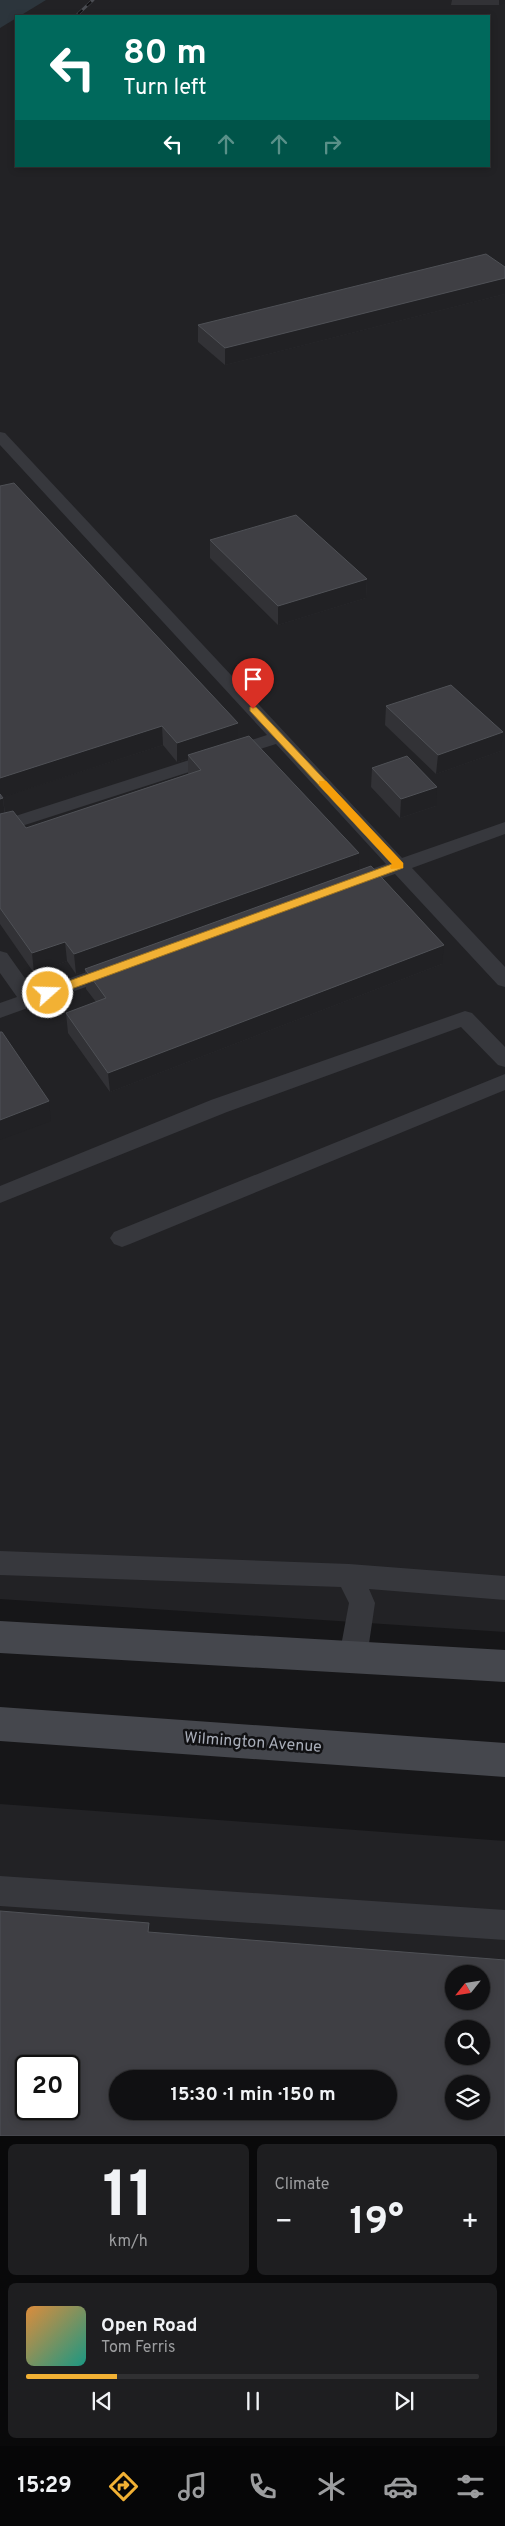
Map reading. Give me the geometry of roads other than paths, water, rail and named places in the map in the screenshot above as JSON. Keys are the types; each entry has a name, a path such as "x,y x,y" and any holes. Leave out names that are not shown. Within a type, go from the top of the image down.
{"main road":[{"path":"0,1637 505,1666"},
{"name":"Wilmington Avenue","path":"0,1724 505,1760"}],"lane":[{"path":"0,436 505,980"},
{"path":"0,827 279,737"},
{"path":"334,889 505,828"},
{"path":"0,958 30,1000"},
{"path":"0,1011 131,963"},
{"path":"0,1195 219,1106 465,1018 505,1060"},
{"path":"122,1238 505,1082"},
{"path":"0,1563 349,1576 505,1588"},
{"path":"349,1576 362,1603 353,1658"},
{"path":"0,1891 505,1925"}],"railway":[{"path":"78,14 93,0"}]}
